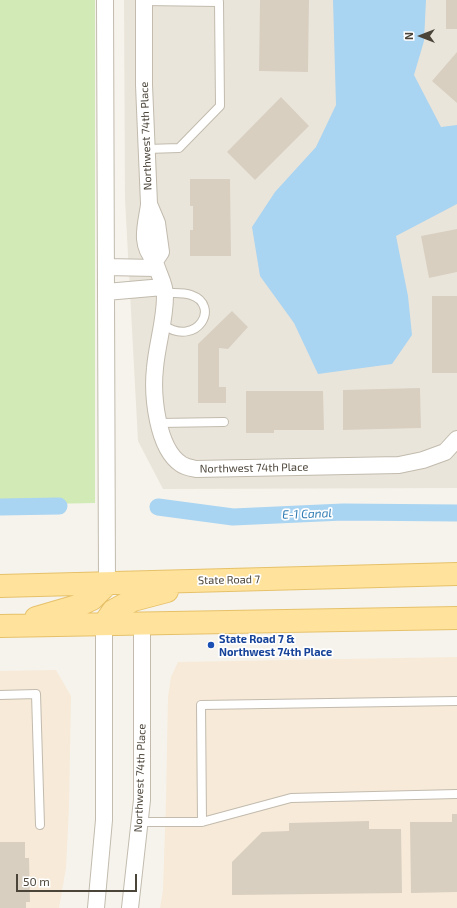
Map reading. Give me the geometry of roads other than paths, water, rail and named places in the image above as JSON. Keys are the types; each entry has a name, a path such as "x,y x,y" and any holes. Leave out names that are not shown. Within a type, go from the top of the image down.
{"main road":[{"name":"State Road 7","path":"0,586 457,574"},
{"path":"104,624 113,611 133,600 209,581"},
{"path":"3,626 77,606 92,599 106,584"},
{"path":"3,626 457,618"}],"street":[{"path":"106,0 106,584"},
{"name":"Northwest 74th Place","path":"144,0 144,85 149,204 145,237 147,252 155,265 164,290 163,325 155,368 156,410 170,453 182,464 196,469 399,465 423,460 445,452 457,439"},
{"path":"106,267 155,265"},
{"path":"106,292 164,290"},
{"path":"96,908 104,820 104,624"},
{"name":"Northwest 74th Place","path":"130,908 142,800 142,624"}],"lane":[{"path":"144,0 219,2 220,106 179,148 147,149"},
{"path":"163,325 177,332 186,332 196,329 202,322 205,315 204,307 196,297 164,290"},
{"path":"159,423 224,422"},
{"path":"0,695 36,694 40,825"},
{"path":"202,822 201,705 457,701"},
{"path":"140,822 202,822 291,798 457,794"}],"water":[{"path":"333,0 426,0 424,41 414,75 441,127 457,125 457,204 396,236 408,296 412,335 392,364 318,374 294,323 260,276 252,227 275,192 316,147 336,105"}],"waterway":[{"name":"E-1 Canal","path":"0,507 59,506"},
{"name":"E-1 Canal","path":"158,507 233,517 343,512 457,513"}],"place":[{"name":"State Road 7 & Northwest 74th Place","path":"211,645"}]}
